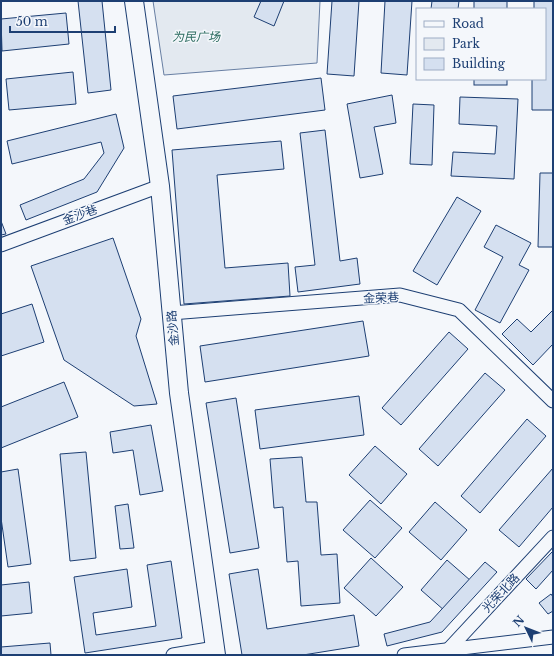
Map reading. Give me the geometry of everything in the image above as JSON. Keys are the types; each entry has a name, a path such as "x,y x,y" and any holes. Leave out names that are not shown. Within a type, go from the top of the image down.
{"street":[{"name":"金沙路","path":"134,1 160,186 179,393 216,652"},
{"name":"金沙巷","path":"1,245 160,186"},
{"name":"金荣巷","path":"171,313 400,295 459,310 553,401"},
{"name":"光荣北路","path":"449,649 553,537"},
{"path":"404,655 553,637"},
{"path":"173,655 216,652"}],"green space":[{"name":"为民广场","path":"153,1 320,1 317,63 164,75"}],"building":[{"path":"78,1 102,1 111,90 88,93"},
{"path":"261,1 284,1 274,26 254,17"},
{"path":"332,1 359,1 354,76 327,74"},
{"path":"385,1 412,1 407,75 381,73"},
{"path":"432,1 459,1 458,8 431,8"},
{"path":"474,1 507,1 507,8 474,8"},
{"path":"534,1 553,1 553,110 532,110 532,80 546,80 546,8 534,8"},
{"path":"66,13 69,44 2,51 1,19"},
{"path":"73,72 76,104 9,110 6,79"},
{"path":"321,78 325,110 177,129 173,96"},
{"path":"474,80 507,80 507,85 474,85"},
{"path":"392,95 396,123 374,127 383,174 360,178 347,104"},
{"path":"460,97 518,99 514,179 451,176 453,152 495,154 497,126 459,124"},
{"path":"413,104 434,105 432,165 410,164"},
{"path":"116,114 124,148 97,192 26,220 20,205 84,179 104,153 101,142 12,164 7,141"},
{"path":"325,130 340,261 357,258 360,284 298,292 295,267 315,265 300,133"},
{"path":"281,141 284,169 217,175 225,268 288,263 290,296 184,304 172,150"},
{"path":"540,173 553,173 553,247 538,247"},
{"path":"457,197 481,211 437,285 413,271"},
{"path":"1,221 6,234 1,235"},
{"path":"496,225 531,243 519,265 529,270 500,323 475,310 503,257 484,247"},
{"path":"113,238 141,319 136,336 157,404 134,406 64,360 31,266"},
{"path":"32,304 44,342 1,356 1,314"},
{"path":"553,310 553,344 533,365 502,334 517,319 531,332"},
{"path":"363,321 369,356 205,382 200,346"},
{"path":"449,332 468,349 401,425 382,408"},
{"path":"485,373 505,390 438,466 419,449"},
{"path":"64,382 78,417 1,448 1,407"},
{"path":"359,396 364,435 260,449 255,410"},
{"path":"236,398 259,548 230,553 206,403"},
{"path":"527,419 546,436 480,513 461,496"},
{"path":"151,425 163,491 140,495 133,450 113,453 110,432"},
{"path":"375,446 407,474 381,504 349,475"},
{"path":"86,452 96,558 70,561 60,454"},
{"path":"302,457 306,502 317,502 321,555 337,554 340,603 301,606 298,561 287,562 283,507 274,508 270,459"},
{"path":"553,468 553,507 519,547 499,530"},
{"path":"18,469 31,564 8,567 1,518 1,472"},
{"path":"370,500 402,528 375,558 343,530"},
{"path":"435,502 467,530 441,560 409,532"},
{"path":"128,504 134,548 120,549 115,506"},
{"path":"553,551 553,570 536,589 526,579"},
{"path":"371,558 403,587 376,616 344,588"},
{"path":"447,560 479,588 453,618 421,590"},
{"path":"171,561 182,638 85,653 74,577 127,569 132,607 93,613 96,635 156,626 147,565"},
{"path":"485,562 497,572 442,632 387,646 384,634 430,622"},
{"path":"258,569 267,629 354,615 359,646 303,655 242,655 229,574"},
{"path":"29,582 32,613 1,616 1,585"},
{"path":"551,594 553,597 553,611 548,614 539,603"},
{"path":"50,643 51,655 1,655 1,647"}]}
